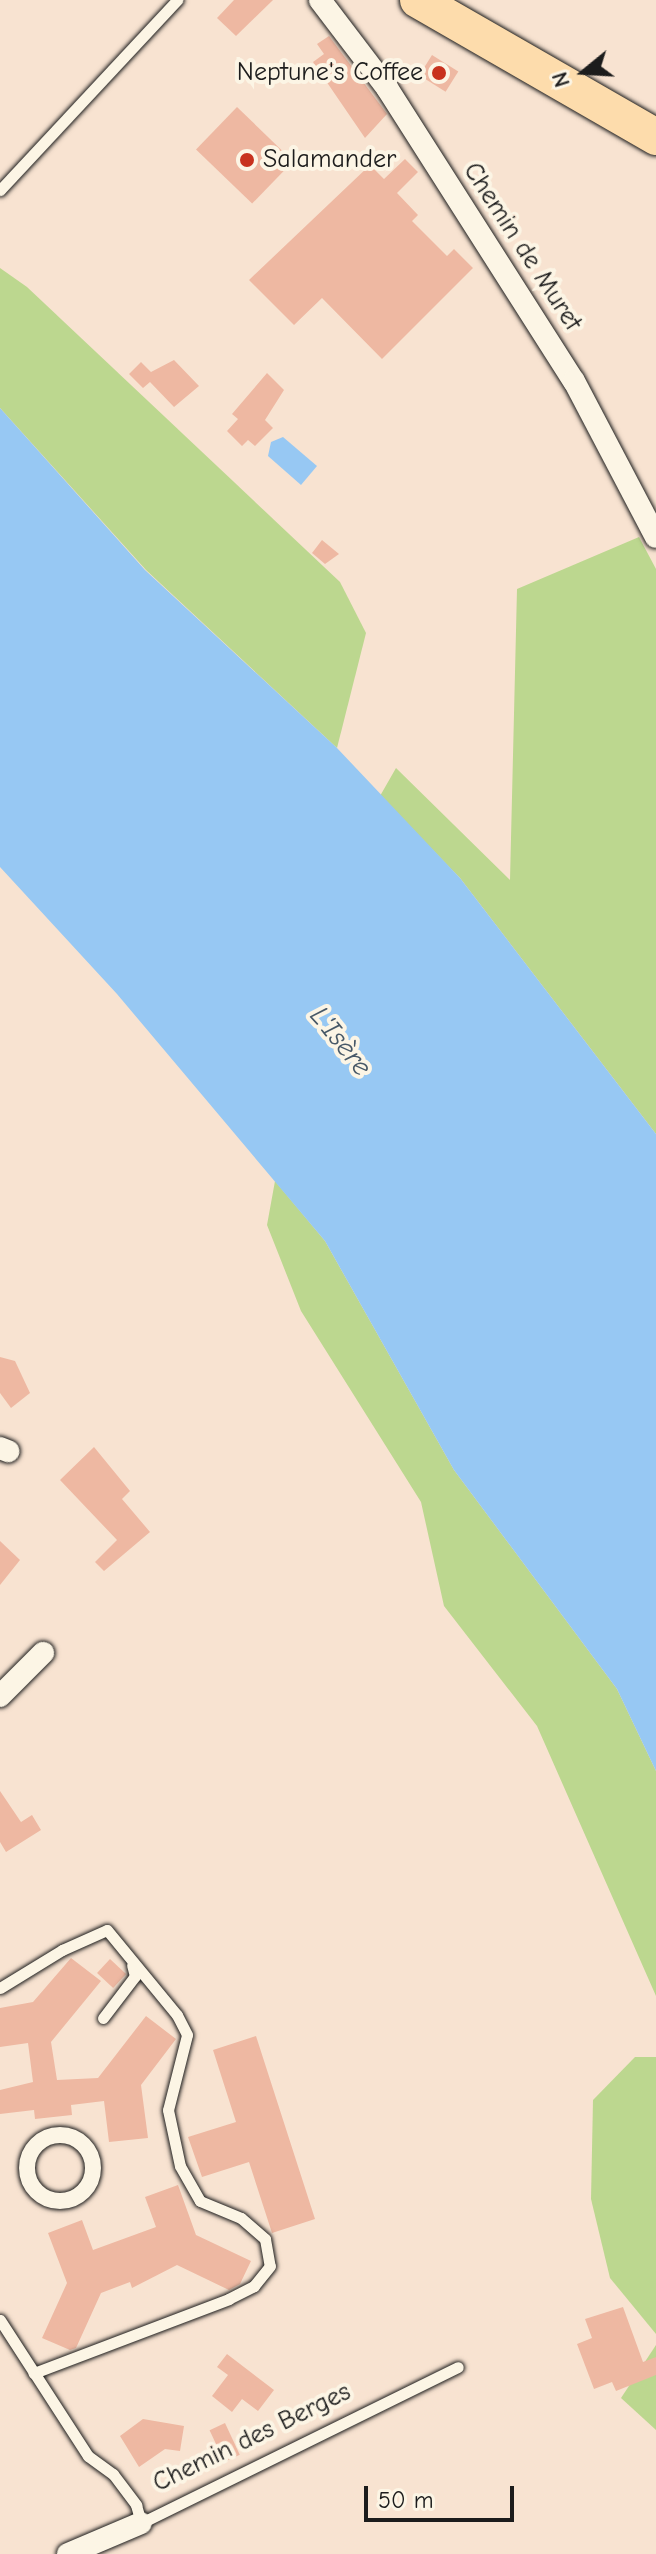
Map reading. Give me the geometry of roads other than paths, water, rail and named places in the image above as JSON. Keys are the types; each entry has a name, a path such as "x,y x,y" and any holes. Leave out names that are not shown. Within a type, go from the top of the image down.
{"main road":[{"path":"418,0 656,137"}],"street":[{"name":"Chemin de Muret","path":"320,0 387,88 574,381 656,537"},
{"path":"0,1696 43,1653"},
{"path":"54,2135 81,2142 93,2166 82,2192 65,2200 39,2194 27,2173 31,2150 54,2135"},
{"name":"Chemin des Berges","path":"68,2554 141,2523"}],"lane":[{"path":"0,190 177,0"},
{"path":"0,1988 62,1950 107,1930 177,2015 187,2035 168,2110 180,2166 200,2201 241,2218 265,2239 270,2266 254,2286 229,2299 34,2373"},
{"path":"103,2018 135,1976 130,1961"},
{"path":"0,2320 88,2456 113,2474 136,2505 141,2523"},
{"name":"Chemin des Berges","path":"141,2523 458,2367"}],"water":[{"name":"L'Isère","path":"0,408 145,570 337,748 460,878 656,1134 656,1771 617,1689 454,1470 325,1241 117,994 0,867"},
{"path":"283,437 317,466 301,485 268,456 271,442"}],"place":[{"name":"Neptune's Coffee","path":"439,73"},
{"name":"Salamander","path":"247,160"}]}
